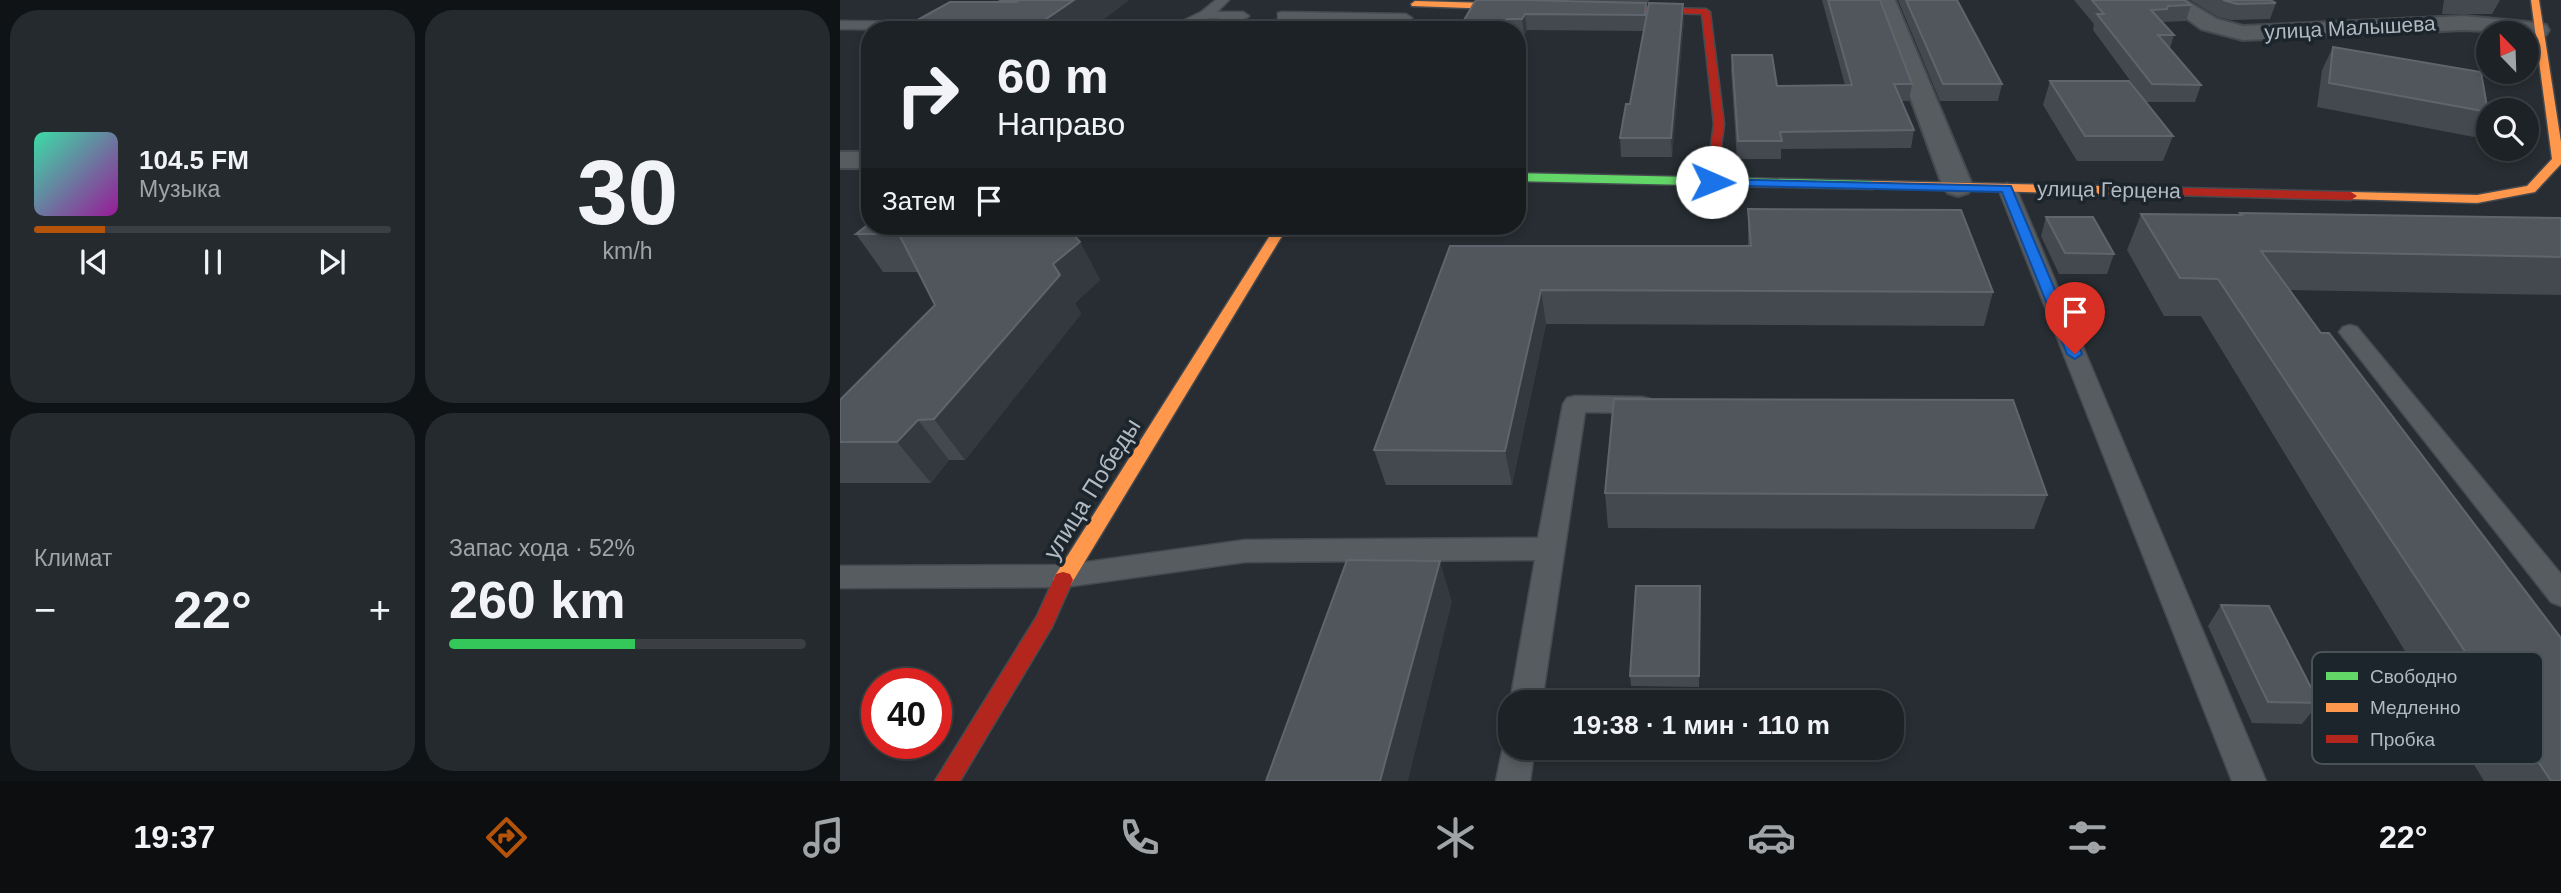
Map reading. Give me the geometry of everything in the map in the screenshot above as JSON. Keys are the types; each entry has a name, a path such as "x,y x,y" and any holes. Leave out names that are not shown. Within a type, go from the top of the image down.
{"street":[{"path":"1885,0 1958,187"},
{"name":"улица Малышева","path":"2171,0 2209,24 2243,33 2536,17 2561,25"},
{"path":"1410,13 1539,8"},
{"path":"1609,9 1706,12 1719,124 1712,182"},
{"name":"улица Герцена","path":"1526,177 2477,199 2531,188 2558,160 2536,17"},
{"path":"840,160 861,160"},
{"name":"улица Победы","path":"947,781 1045,621 1065,576 1276,235"}],"lane":[{"path":"1191,21 1205,15 1223,0"},
{"path":"1282,16 1410,13"},
{"path":"1205,15 1243,16"},
{"path":"840,24 861,24"},
{"path":"2007,188 2249,781"},
{"path":"2350,332 2561,594"},
{"path":"1528,690 1575,404 1670,405"},
{"path":"840,578 1065,576 1245,551 1550,549"},
{"path":"1513,781 1517,760"}],"building":[{"path":"1002,0 1019,0 998,2"},
{"path":"1074,0 1043,21 916,21 950,2"},
{"path":"1476,0 1646,3 1645,15 1525,14 1522,19 1506,21 1463,21"},
{"path":"1828,0 1880,0 1912,84 1894,84 1914,130 1780,132 1782,141 1738,141 1732,55 1772,55 1777,86 1852,85"},
{"path":"1906,0 1957,0 2002,84 1943,84"},
{"path":"2092,0 2184,0 2191,5 2151,10 2174,35 2158,35 2201,85 2152,84 2097,14 2104,14"},
{"path":"2223,0 2270,0 2276,3 2237,4"},
{"path":"1649,3 1683,4 1671,138 1620,138 1626,104 1630,104"},
{"path":"2333,47 2476,71 2476,84 2483,84 2486,98 2476,98 2476,110 2329,83"},
{"path":"2050,81 2129,81 2173,136 2085,136"},
{"path":"1748,209 1961,210 1993,292 1541,290 1505,451 1374,450 1450,246 1751,246"},
{"path":"2240,213 2561,218 2561,257 2261,251 2321,333 2329,333 2561,638 2561,781 2551,781 2540,764 2543,764 2543,652 2465,652 2218,279 2180,278 2141,214 2242,215"},
{"path":"2046,217 2093,217 2114,254 2065,253"},
{"path":"900,235 1074,235 1080,242 1053,264 1060,275 934,419 918,420 897,442 840,442 840,400 935,305"},
{"path":"1614,399 2013,400 2047,495 1605,493"},
{"path":"1347,560 1440,561 1380,781 1266,781"},
{"path":"1636,586 1700,586 1699,676 1630,676"},
{"path":"2221,605 2269,606 2312,689 2312,703 2268,702"}],"traffic: fast":[{"path":"1526,177 1873,185"}],"traffic: slow":[{"path":"2351,196 2477,199 2531,189 2558,160 2535,0"},
{"path":"1415,4 1524,7"},
{"path":"1873,185 2141,191"},
{"path":"1063,580 1276,235"}],"traffic: jam":[{"path":"1630,10 1706,12 1719,124 1712,182"},
{"path":"2141,191 2351,196"},
{"path":"947,781 1045,621 1063,580"}],"route":[{"path":"1712,182 2007,188 2075,354"}]}
